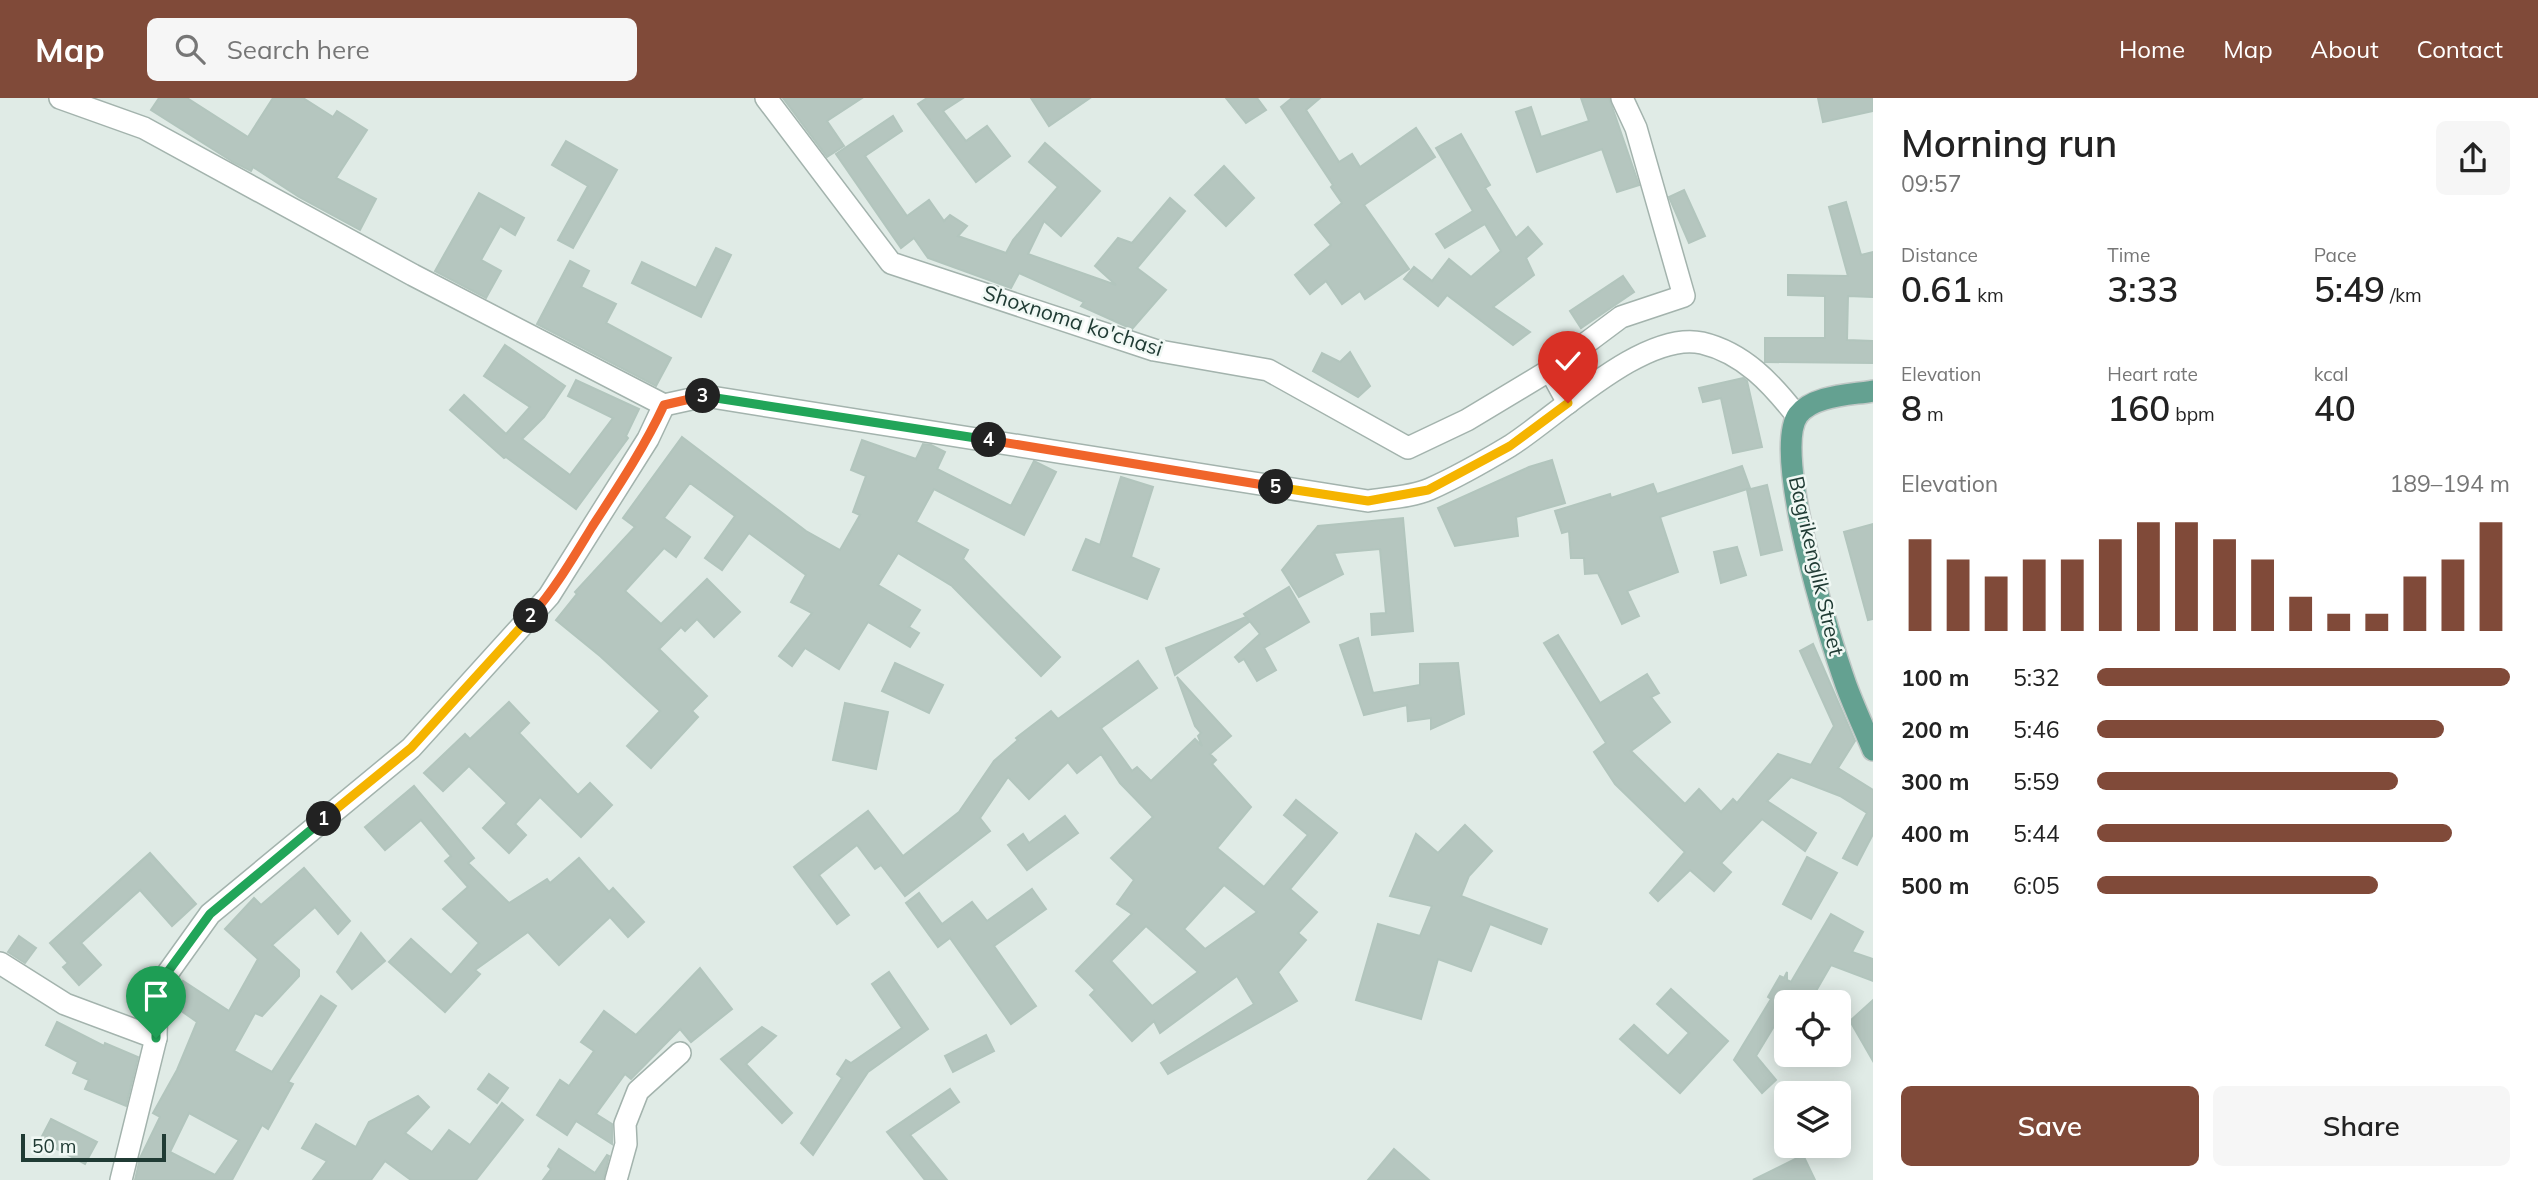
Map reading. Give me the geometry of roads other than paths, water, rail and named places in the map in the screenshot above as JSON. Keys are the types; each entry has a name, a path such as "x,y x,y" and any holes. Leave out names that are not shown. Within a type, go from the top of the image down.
{"main road":[{"path":"1797,416 1809,404 1873,391"},
{"name":"Bagrikenglik Street","path":"1797,416 1792,438 1796,497 1819,598 1847,687 1873,750"}],"street":[{"path":"60,98 144,128 413,275 664,405 705,396 1368,501 1428,490 1510,446 1617,368 1665,345 1700,342 1731,354 1768,380 1797,416"},
{"name":"Shoxnoma ko'chasi","path":"766,98 891,263 1154,351 1268,370 1408,448 1467,420 1550,370"},
{"path":"1568,403 1550,370 1621,317 1684,296 1636,128 1622,98"},
{"path":"121,1180 156,1038 156,988 210,914 411,748 549,596 648,439 664,405"},
{"path":"0,963 65,1004 156,1038"},
{"path":"616,1180 626,1144 625,1124 638,1091 680,1053"}]}
